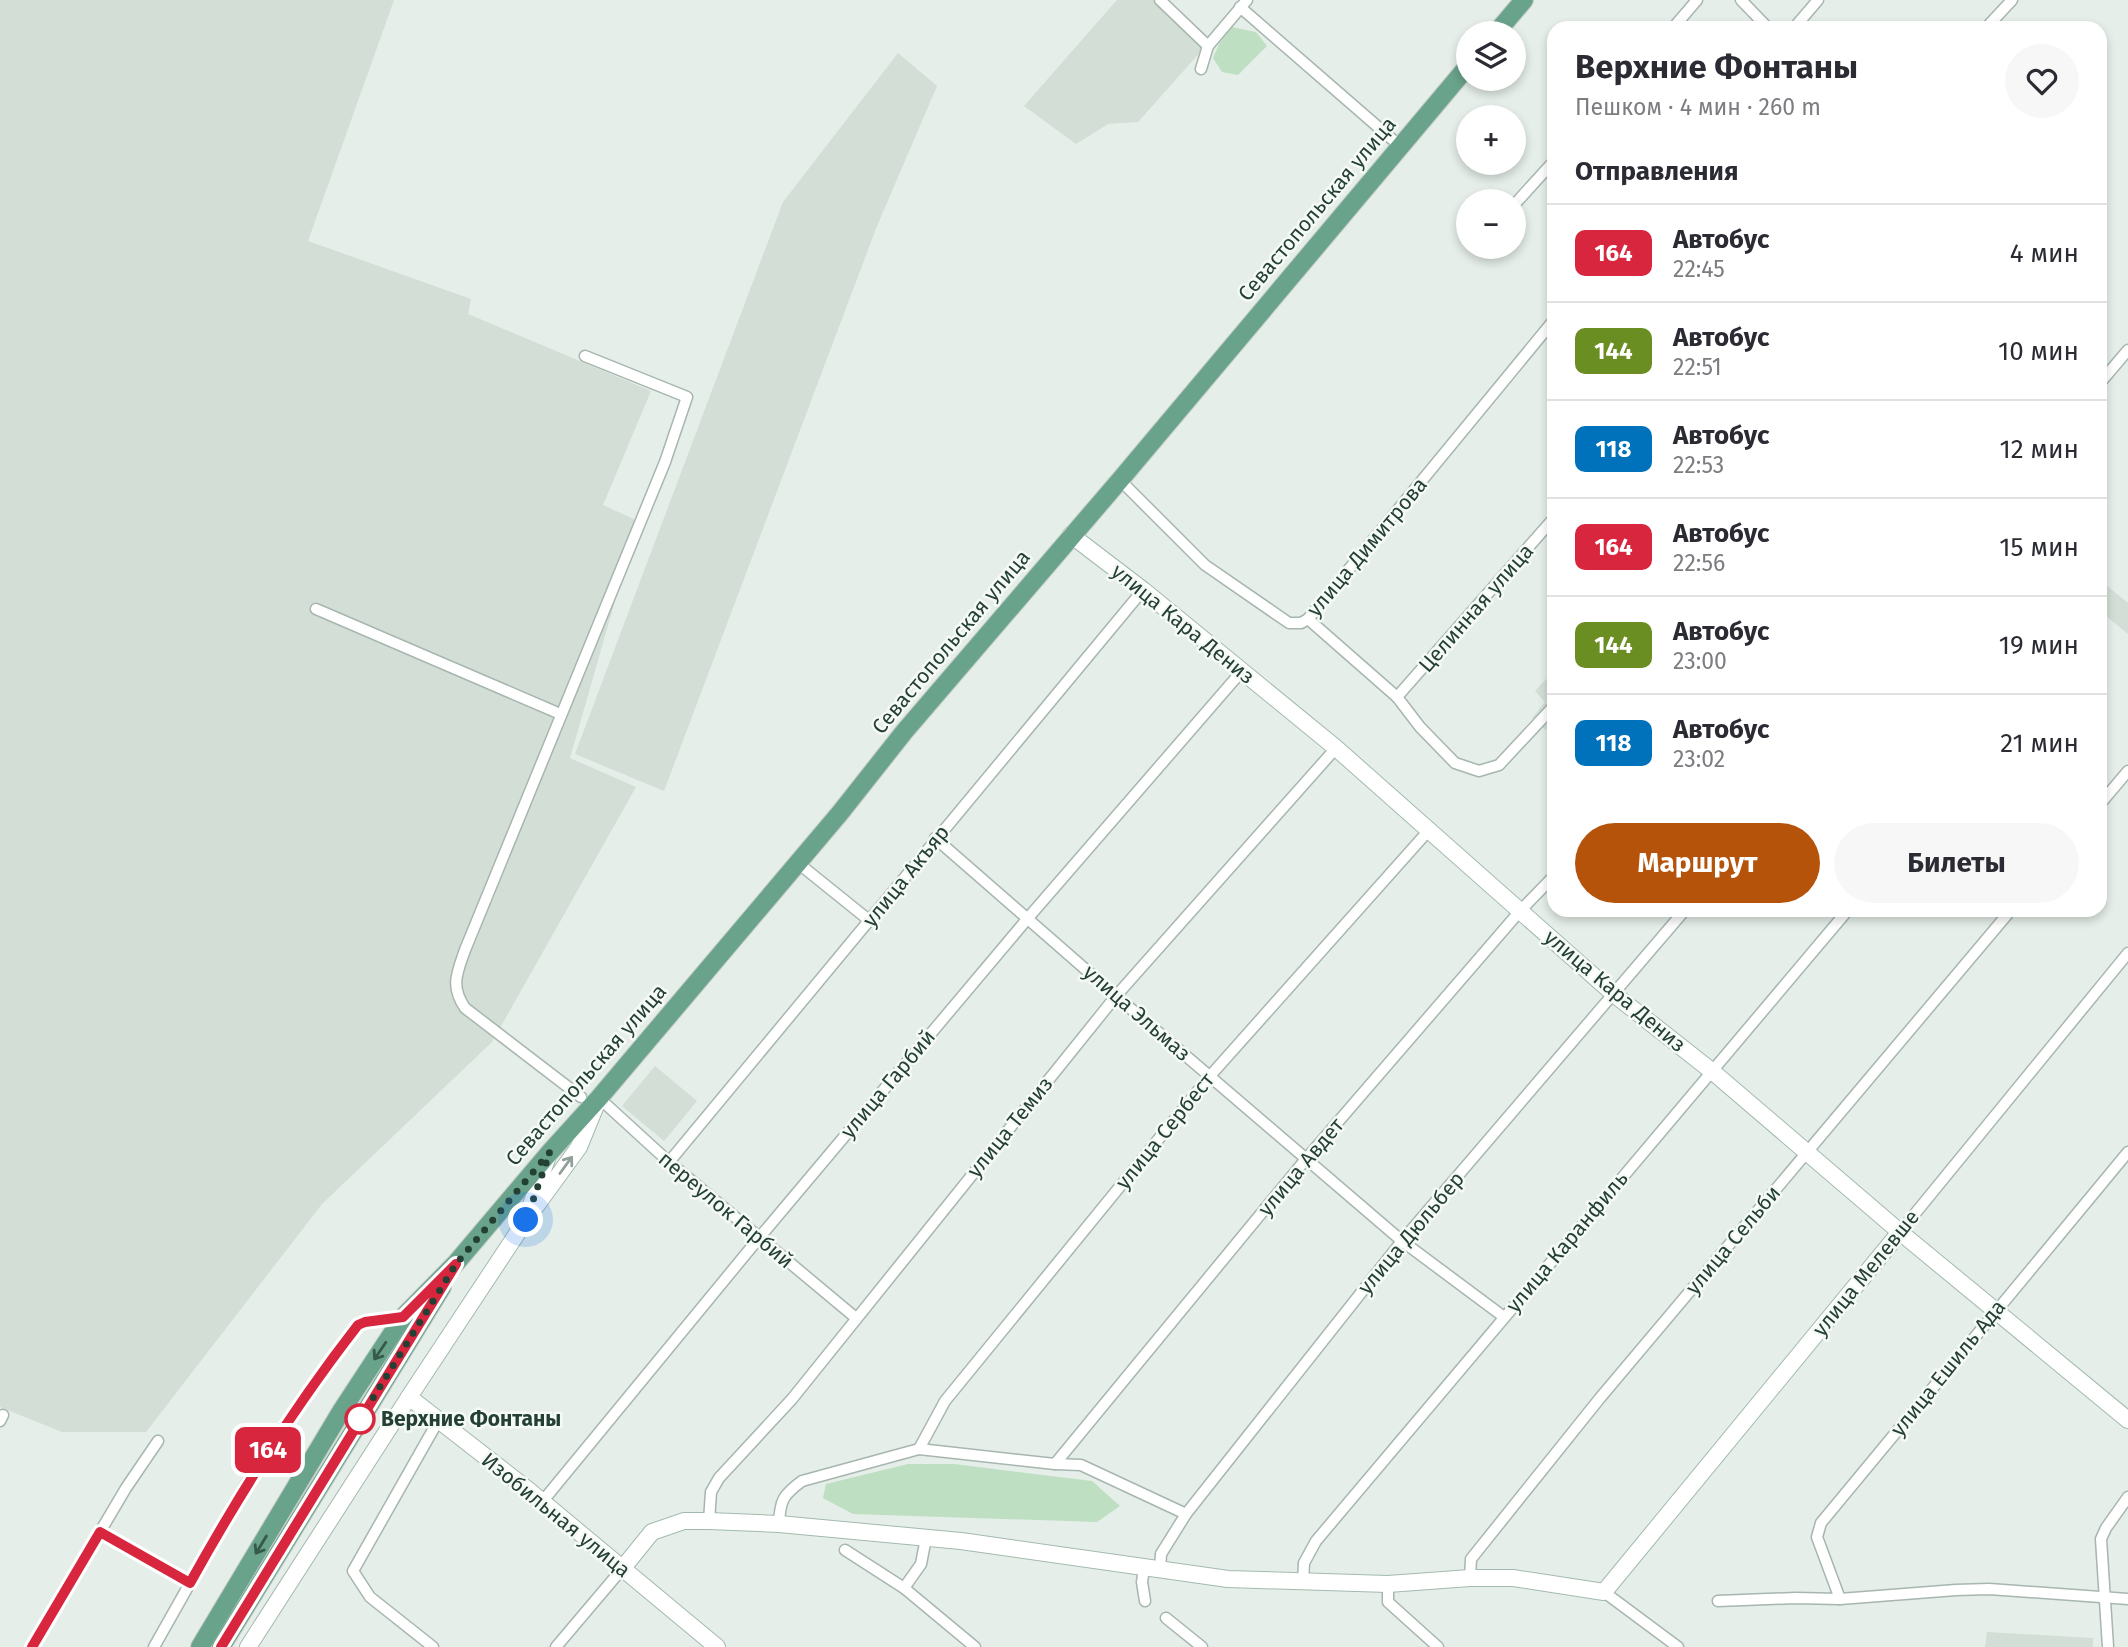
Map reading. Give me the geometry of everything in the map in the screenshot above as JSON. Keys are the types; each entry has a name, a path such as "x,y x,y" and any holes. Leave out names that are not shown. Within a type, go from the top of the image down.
{"main road":[{"path":"1506,21 1524,0"},
{"name":"Севастопольская улица","path":"456,1264 550,1152 590,1098 798,863 904,732 1456,80"},
{"name":"улица Кара Дениз","path":"1071,535 1143,590 1336,748 1615,995 1713,1072 1900,1232 2128,1420"},
{"path":"248,1647 387,1428 526,1220 579,1147 590,1098"},
{"path":"526,1220 550,1152"},
{"name":"улица Мелевше","path":"1604,1591 1900,1232"},
{"path":"200,1647 342,1410 403,1317 456,1264"},
{"path":"221,1647 456,1264"},
{"path":"434,1359 424,1382 424,1400 438,1421"},
{"name":"Изобильная улица","path":"408,1397 542,1502 717,1647"},
{"path":"387,1428 412,1413 424,1414 438,1421"},
{"path":"622,1569 652,1532 684,1521 709,1521 779,1524 926,1538 1228,1579 1388,1584 1513,1578 1604,1591"}],"street":[{"path":"1160,0 1209,46"},
{"path":"1679,21 1697,0"},
{"path":"1741,0 1761,21"},
{"path":"1800,21 1818,0"},
{"path":"1992,21 2012,0"},
{"path":"1201,69 1209,46 1243,4 1400,146"},
{"path":"1526,192 1547,169"},
{"name":"улица Димитрова","path":"1119,480 1205,565 1289,623 1301,623 1308,620 1547,329"},
{"path":"2107,375 2128,350"},
{"name":"переулок Гарбий","path":"585,356 687,397 665,462 465,950 455,980 458,997 465,1008 590,1098 856,1318"},
{"name":"Целинная улица","path":"1397,697 1547,526"},
{"name":"улица Акъяр","path":"669,1162 1143,590"},
{"path":"316,610 558,713"},
{"path":"1308,620 1397,697 1420,727 1455,763 1479,771 1499,765 1547,714"},
{"name":"улица Гарбий","path":"542,1502 1028,918 1241,672"},
{"name":"улица Темиз","path":"709,1521 710,1492 719,1478 792,1398 1116,996 1336,748"},
{"path":"2107,796 2128,771"},
{"name":"улица Сербест","path":"919,1449 945,1401 1210,1076 1430,829"},
{"name":"улица Эльмаз","path":"936,838 1402,1241 1504,1317"},
{"path":"798,863 870,921"},
{"name":"улица Авдет","path":"1055,1464 1306,1159 1547,883"},
{"name":"улица Дюльбер","path":"1152,1569 1186,1514 1402,1241 1679,917"},
{"name":"улица Каранфиль","path":"1303,1582 1304,1563 1316,1541 1842,917"},
{"name":"улица Сельби","path":"1470,1578 1471,1559 1600,1398 2005,917"},
{"name":"улица Мелевше","path":"1900,1232 2128,953"},
{"name":"улица Ешиль Ада","path":"1840,1599 1817,1537 1821,1523 2128,1152"},
{"path":"154,1647 246,1484 305,1395 354,1330 365,1322 403,1317"},
{"path":"433,1647 370,1597 353,1571 438,1421"},
{"path":"32,1647 158,1441"},
{"path":"779,1524 780,1504 787,1492 802,1480 919,1449 1081,1465 1186,1514"},
{"path":"2108,1647 2101,1539 2128,1497"},
{"path":"100,1532 190,1583"},
{"path":"904,1588 921,1564 926,1538"},
{"path":"845,1550 904,1588 975,1647"},
{"path":"556,1647 622,1569"},
{"path":"1145,1601 1142,1582 1152,1569"},
{"path":"1388,1584 1388,1602 1438,1647"},
{"path":"1718,1601 1840,1599 1978,1590 2128,1599"},
{"path":"1604,1591 1678,1647"},
{"path":"1166,1618 1202,1647"}],"shaded area":[{"path":"0,0 394,0 308,241 471,299 468,314 651,391 603,505 638,521 570,758 636,787 492,1042 322,1204 146,1432 62,1432 0,1407"},
{"path":"1117,0 1153,0 1203,49 1138,122 1108,124 1076,144 1024,106"},
{"path":"898,53 937,86 877,226 664,791 575,754 783,202"},
{"path":"2107,586 2128,603 2128,634 2107,617"},
{"path":"1547,678 1546,730 1532,718 1545,702 1535,691"},
{"path":"655,1066 697,1101 664,1141 622,1106"},
{"path":"1987,1632 2093,1638 2093,1647 1985,1647"}],"green space":[{"path":"1232,27 1256,32 1267,46 1238,75 1222,72 1213,58 1219,44"},
{"path":"908,1464 954,1464 1092,1481 1120,1506 1097,1522 853,1514 823,1498 826,1484"}],"bus line":[{"name":"164","path":"32,1647 100,1532 190,1583 272,1443 358,1325 403,1317 456,1264 221,1647"}],"place":[{"name":"Верхние Фонтаны","path":"360,1419"}],"route":[{"path":"360,1419 456,1264 550,1152 526,1220"}]}
